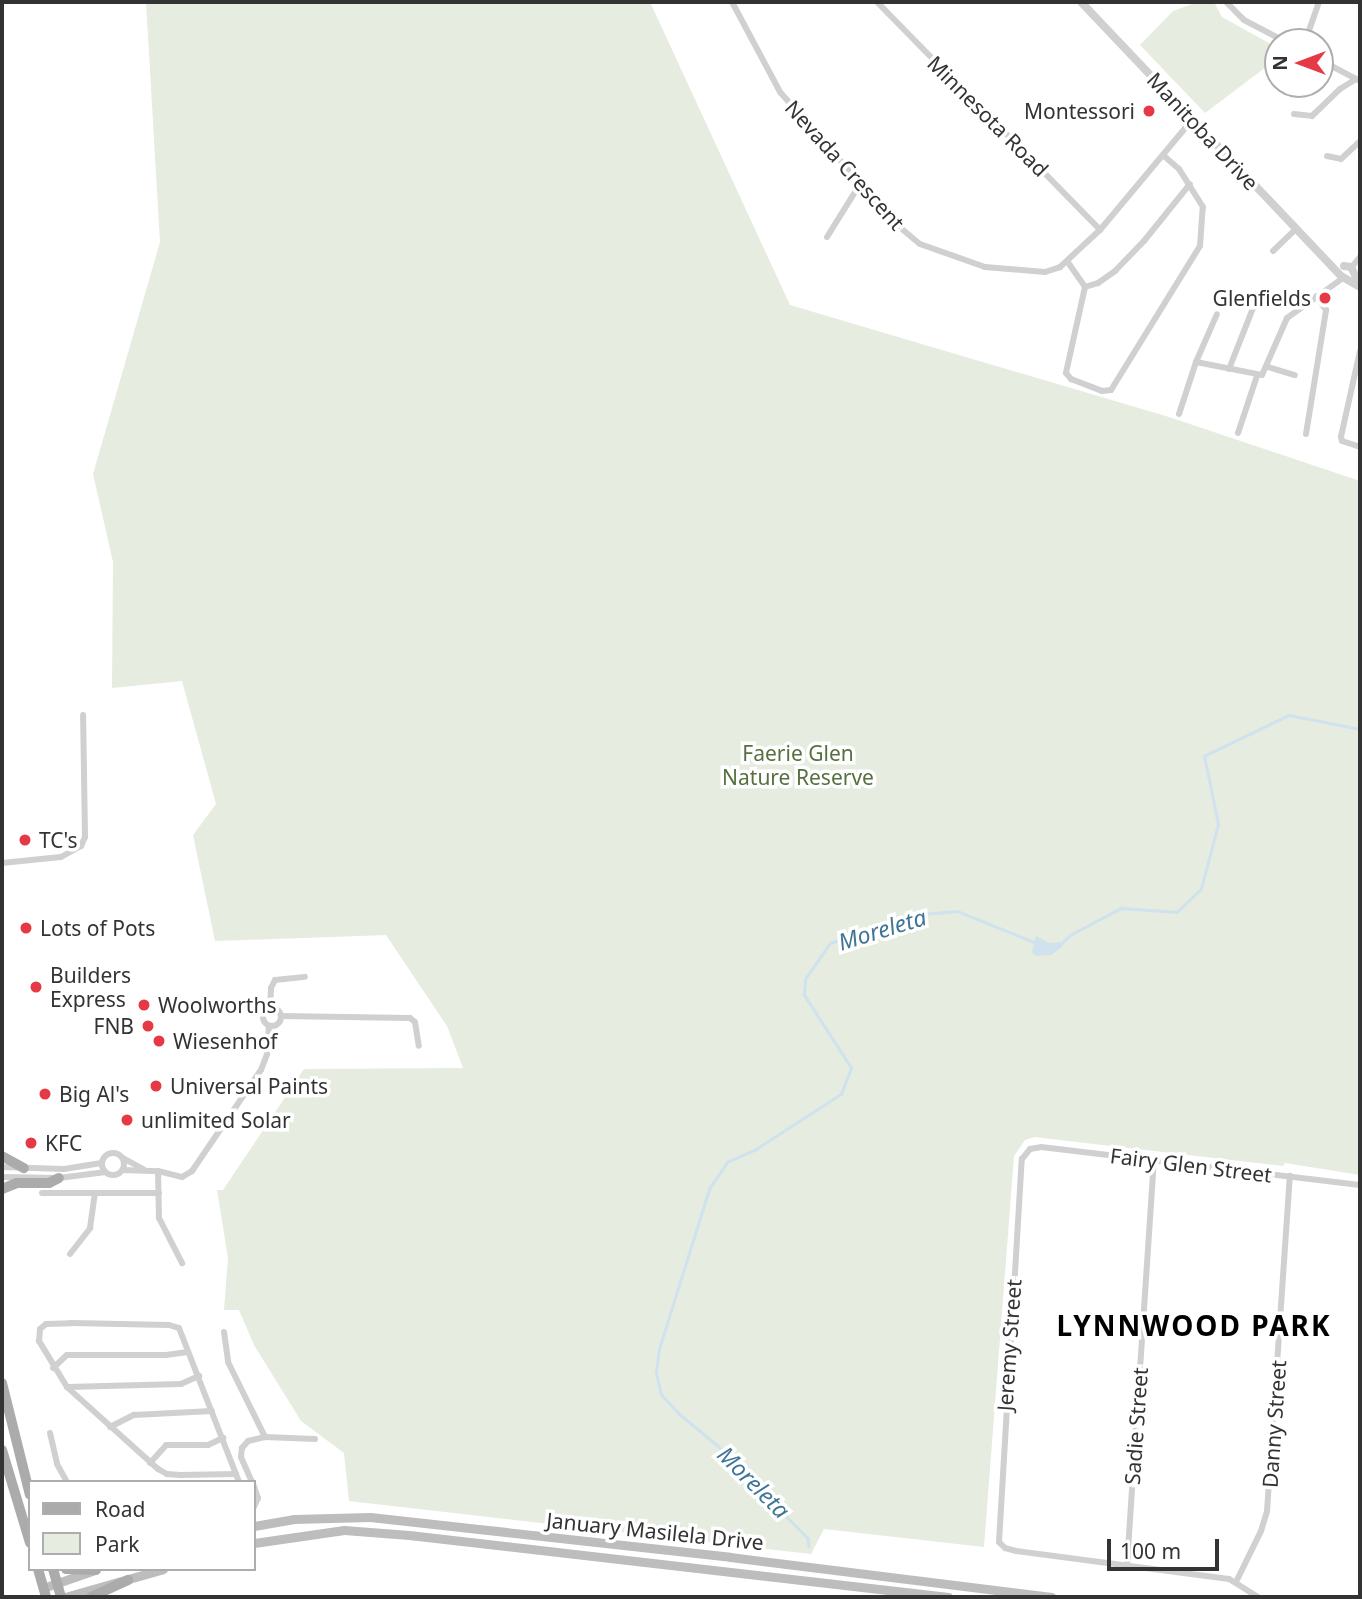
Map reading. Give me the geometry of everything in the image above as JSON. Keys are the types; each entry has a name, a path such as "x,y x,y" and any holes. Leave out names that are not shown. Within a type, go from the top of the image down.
{"main road":[{"path":"2,1156 24,1168"},
{"path":"2,1189 17,1184 49,1183 59,1178"},
{"path":"2,1383 28,1487"},
{"path":"2,1450 28,1536"},
{"name":"January Masilela Drive","path":"256,1526 304,1518 370,1517 838,1569 1052,1597"},
{"name":"January Masilela Drive","path":"256,1543 344,1530 409,1535 948,1597"},
{"path":"39,1571 45,1592 57,1583 90,1571"},
{"path":"54,1571 63,1597 157,1571"},
{"path":"91,1597 128,1580"}],"street":[{"name":"Nevada Crescent","path":"733,2 768,75 780,92 907,235 930,248 995,268 1045,272 1067,261 1100,230 1192,120"},
{"name":"Minnesota Road","path":"877,2 1100,230"},
{"name":"Manitoba Drive","path":"1081,2 1297,228 1346,273"},
{"path":"1226,2 1244,20 1264,30"},
{"path":"1310,28 1319,2"},
{"path":"1334,67 1358,80"},
{"path":"1294,114 1312,116 1340,89 1358,80"},
{"path":"1327,156 1345,158 1360,141"},
{"path":"1067,261 1084,287 1066,373 1071,380 1102,391 1111,390 1169,294 1197,254 1204,212 1190,184 1173,162 1163,155"},
{"path":"827,237 860,184"},
{"path":"1084,287 1098,283 1125,261 1190,184"},
{"path":"1273,250 1297,228"},
{"path":"1196,362 1257,376 1264,373 1287,318 1346,273 1360,257"},
{"path":"1346,273 1360,286"},
{"path":"1307,434 1326,310 1316,296"},
{"path":"1229,369 1253,308 1259,305 1304,306"},
{"path":"1179,414 1196,362 1217,314"},
{"path":"1360,351 1341,434 1342,441 1360,447"},
{"path":"1268,366 1295,375"},
{"path":"1238,433 1257,376"},
{"path":"2,863 61,857 81,846 85,837 83,715"},
{"path":"2,1177 59,1178 106,1172 117,1175 123,1170 144,1170 182,1177 199,1165 261,1070 267,1054 269,1026 262,1017 270,1008 275,980 305,978"},
{"path":"269,1026 278,1024 281,1016 279,1010 270,1008"},
{"path":"281,1016 411,1018 415,1022 419,1046"},
{"name":"Fairy Glen Street","path":"1025,1154 1032,1148 1041,1147 1360,1185"},
{"path":"2,1167 64,1169 102,1163 110,1153 119,1154 144,1170"},
{"name":"Jeremy Street","path":"1025,1154 1020,1179 997,1535 1000,1544 1008,1550 1127,1565"},
{"path":"123,1158 123,1170"},
{"name":"Sadie Street","path":"1127,1565 1154,1160"},
{"path":"102,1163 106,1172"},
{"path":"158,1171 160,1222 182,1263"},
{"name":"Danny Street","path":"1236,1581 1267,1511 1290,1176"},
{"path":"42,1194 159,1194"},
{"path":"71,1254 90,1228 95,1194"},
{"path":"46,1324 176,1326 188,1352 238,1478 167,1474 150,1463 67,1387 39,1341 40,1329 46,1324"},
{"path":"223,1332 228,1362 265,1437"},
{"path":"53,1368 72,1354 166,1355 188,1352"},
{"path":"67,1387 181,1384 199,1376"},
{"path":"110,1427 134,1415 212,1411"},
{"path":"50,1433 57,1464 66,1480"},
{"path":"150,1463 166,1445 208,1445 223,1437"},
{"path":"251,1480 243,1463 242,1448 248,1441 265,1437 315,1439"},
{"path":"1127,1565 1236,1581 1258,1597"}],"green space":[{"name":"Faerie Glen Nature Reserve","path":"146,2 650,2 790,305 1169,417 1360,481 1360,1175 1285,1163 1283,1166 1034,1137 1025,1140 1014,1156 984,1547 824,1529 811,1554 349,1501 344,1453 301,1421 254,1345 239,1310 224,1310 228,1258 217,1190 223,1190 304,1069 463,1068 447,1026 386,935 215,941 193,835 216,804 182,681 112,688 113,562 93,474 160,242"},
{"path":"1198,2 1214,2 1222,17 1264,40 1264,69 1205,113 1140,45 1173,11"}],"water":[{"path":"1036,936 1049,943 1060,942 1062,947 1051,955 1035,956 1032,952"},
{"path":"750,1468 767,1489 784,1503 787,1513 779,1517 755,1480 746,1474"}],"waterway":[{"name":"Moreleta","path":"1060,945 1070,935 1121,908 1177,912 1201,889 1218,824 1204,756 1289,715 1360,729"},
{"name":"Moreleta","path":"749,1472 679,1414 661,1395 656,1373 659,1349 709,1189 727,1162 756,1149 841,1094 851,1068 804,995 805,979 830,943 911,915 957,911 1037,943"},
{"name":"Moreleta","path":"782,1512 808,1538 809,1546"}],"place":[{"name":"Montessori","path":"1149,111"},
{"name":"Glenfields","path":"1325,298"},
{"name":"TC's","path":"25,840"},
{"name":"Lots of Pots","path":"26,928"},
{"name":"Builders Express","path":"36,987"},
{"name":"Woolworths","path":"144,1005"},
{"name":"FNB","path":"148,1026"},
{"name":"Wiesenhof","path":"159,1041"},
{"name":"Universal Paints","path":"156,1086"},
{"name":"Big Al's","path":"45,1094"},
{"name":"unlimited Solar","path":"127,1120"},
{"name":"KFC","path":"31,1143"}],"district":[{"name":"LYNNWOOD PARK","path":"1194,1325"}]}
